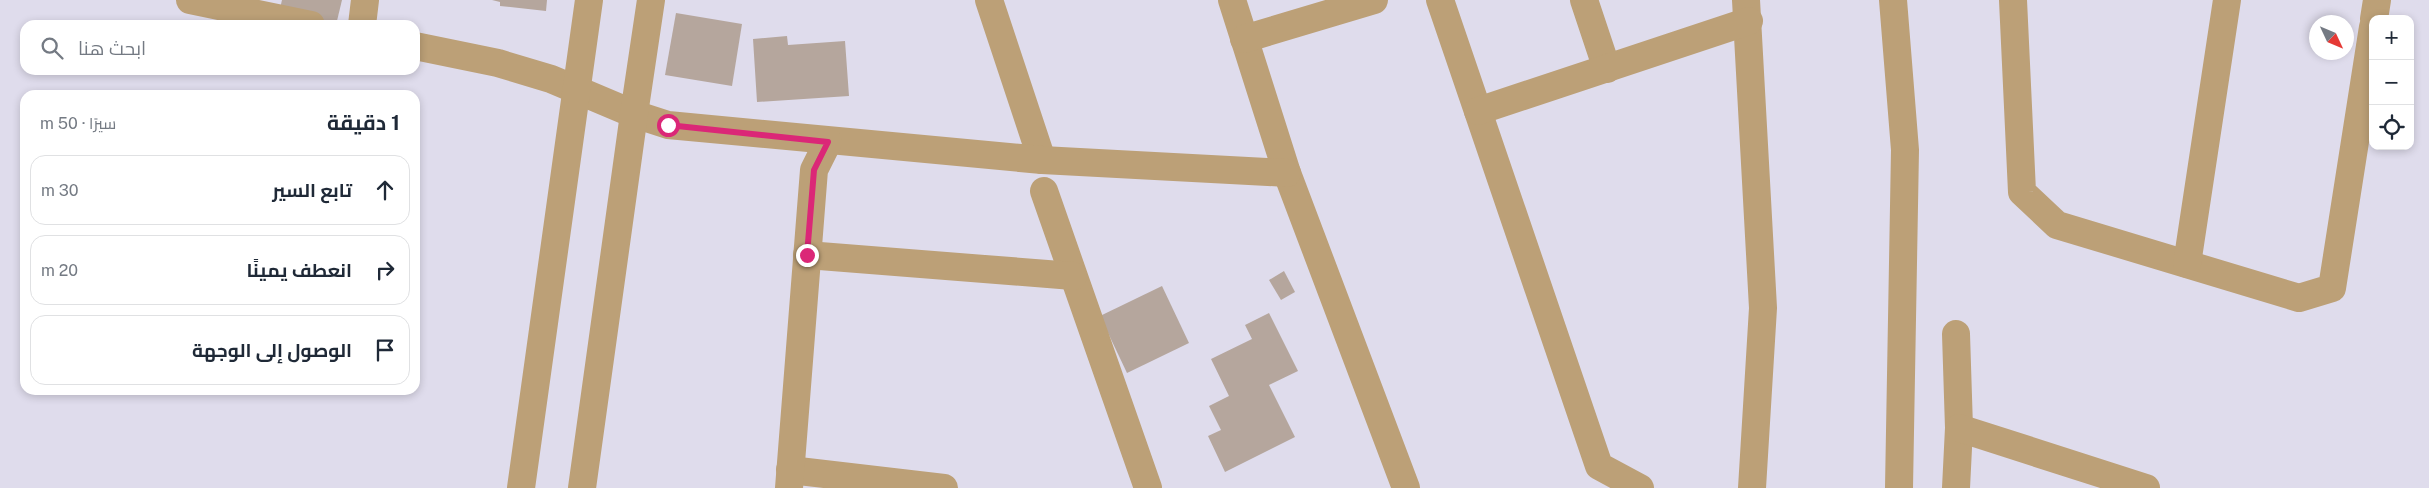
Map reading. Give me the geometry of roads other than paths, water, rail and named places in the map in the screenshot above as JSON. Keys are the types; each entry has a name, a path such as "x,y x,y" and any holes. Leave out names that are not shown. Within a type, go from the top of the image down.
{"street":[{"path":"190,0 287,20"},
{"path":"363,20 365,0"},
{"path":"521,488 589,0"},
{"path":"582,488 634,114 652,0"},
{"path":"989,0 1042,160"},
{"path":"1232,0 1287,173 1406,488"},
{"path":"1244,38 1374,0"},
{"path":"1440,0 1599,466 1640,488"},
{"path":"1584,0 1606,69"},
{"path":"1893,0 1905,150 1899,488"},
{"path":"2013,0 2022,192 2057,225 2299,298 2332,288 2369,52"},
{"path":"2187,264 2226,0"},
{"path":"2375,15 2377,0"},
{"path":"1478,111 1606,69 1747,10 1763,308 1752,488"},
{"path":"420,47 498,63 550,79 634,114 668,125 828,142 1042,160 1287,173"},
{"path":"828,142 814,170 790,479 944,488"},
{"path":"1044,191 1148,488"},
{"path":"807,255 1074,276"},
{"path":"1956,334 1959,428 1956,488"},
{"path":"1959,428 2146,488"}]}
